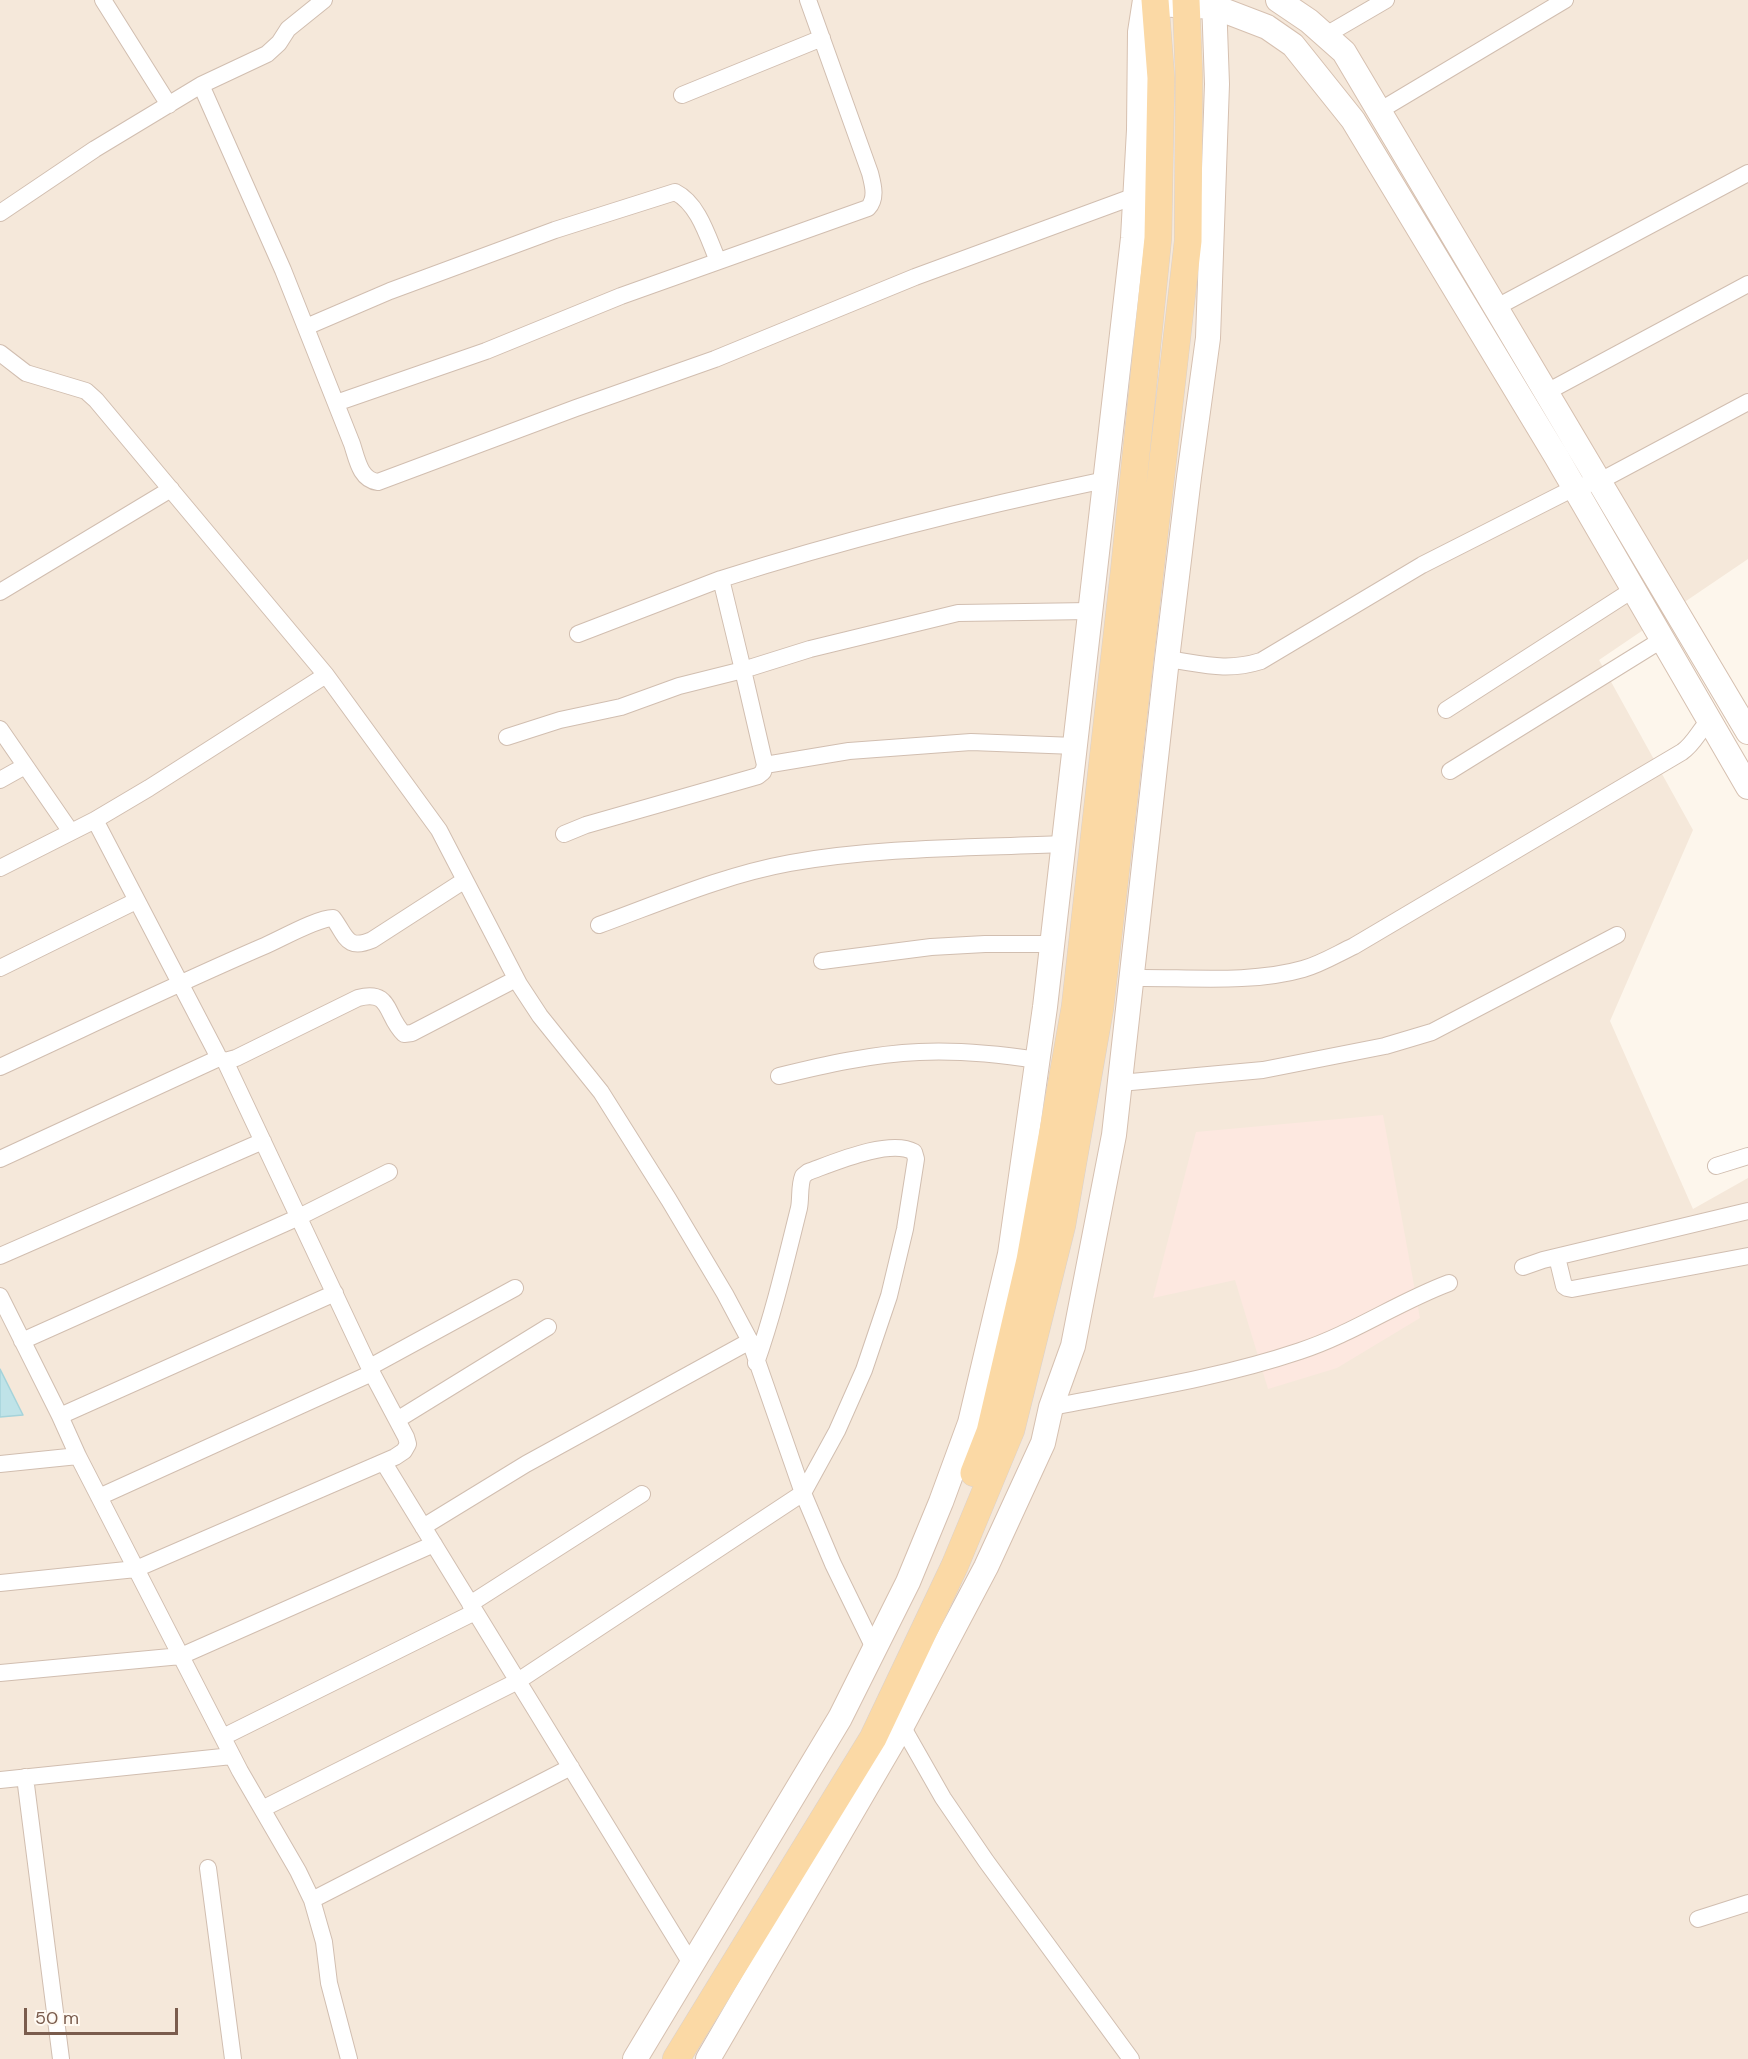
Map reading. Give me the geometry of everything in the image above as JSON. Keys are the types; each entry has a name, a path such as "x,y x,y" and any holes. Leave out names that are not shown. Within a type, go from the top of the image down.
{"main road":[{"path":"1278,0 1309,21 1344,52 1748,732"},
{"path":"1152,1 1214,3 1267,27 1293,45 1353,120 1634,589 1748,787"},
{"path":"635,2059 840,1718 908,1582 970,1423 1010,1254 1052,944 1133,238 1139,130 1140,32 1152,1"},
{"path":"657,2059 859,1725 930,1586 990,1432 1030,1260 1075,1007 1124,572 1158,238 1161,78 1152,1"},
{"path":"676,2059 873,1738 955,1565 1011,1430 1017,1408 1062,1225 1100,1008 1188,241 1187,3"},
{"path":"708,2059 902,1726 986,1568 1043,1443 1051,1407 1073,1346 1114,1135 1167,659 1208,338 1217,84 1214,3"},
{"path":"1337,99 1361,80"}],"street":[{"path":"103,0 169,105"},
{"path":"0,213 95,149 201,85 267,54 279,43 288,28 324,0"},
{"path":"336,403 486,351 621,296 868,208 873,204 874,193 870,173 808,0"},
{"path":"1326,35 1386,0"},
{"path":"1379,111 1565,0"},
{"path":"682,95 822,38"},
{"path":"201,85 283,270 360,468 372,481 382,482 576,408 715,359 915,277 1135,196"},
{"path":"1495,308 1748,173"},
{"path":"306,327 390,291 555,230 675,192 685,197 694,208 718,261"},
{"path":"1545,393 1748,284"},
{"path":"0,353 26,373 86,392 96,400 326,675 439,830 516,980 540,1016 601,1092 675,1210 750,1341 803,1493 833,1564 874,1648"},
{"path":"1167,659 1226,668 1243,667 1262,661 1422,566 1574,488 1600,482 1748,402"},
{"path":"578,634 721,579 782,559 990,504 1105,480"},
{"path":"0,592 171,489"},
{"path":"564,834 586,825 758,776 763,772 765,765 721,579"},
{"path":"1446,710 1634,589"},
{"path":"507,737 560,720 621,706 679,686 810,649 958,613 1090,611"},
{"path":"1450,771 1663,639"},
{"path":"0,868 95,820 326,675"},
{"path":"1132,978 1276,975 1304,969 1325,961 1682,752 1691,746 1703,726 1710,720"},
{"path":"0,729 71,832"},
{"path":"765,765 849,751 938,744 994,742 1075,746"},
{"path":"0,780 25,766"},
{"path":"0,1583 136,1569 384,1462 404,1451 408,1444 263,1141 95,820"},
{"path":"599,925 728,878 788,863 918,850 1064,844"},
{"path":"0,1067 324,918 333,918 344,937 352,944 361,945 465,880"},
{"path":"0,968 136,901"},
{"path":"1120,1083 1263,1070 1385,1046 1432,1032 1617,935"},
{"path":"822,961 931,947 1052,944"},
{"path":"0,1159 222,1060 246,1053 358,998 371,994 380,998 385,1003 397,1028 404,1034 412,1033 516,980"},
{"path":"779,1076 880,1056 916,1052 987,1053 1037,1060"},
{"path":"0,1256 263,1141"},
{"path":"262,1809 518,1681 803,1493 852,1402 889,1296 905,1229 916,1159 914,1152 895,1148 863,1152 802,1176 800,1203 778,1295 756,1363"},
{"path":"1716,1166 1748,1156"},
{"path":"22,1341 299,1217 389,1172"},
{"path":"1523,1267 1748,1211"},
{"path":"1557,1257 1564,1286 1572,1289 1748,1256"},
{"path":"1051,1407 1203,1377 1300,1351 1332,1339 1449,1282"},
{"path":"99,1497 371,1370 515,1288"},
{"path":"60,1416 335,1293"},
{"path":"0,1296 78,1456 232,1756 312,1900 324,1942 329,1983 349,2059"},
{"path":"397,1420 548,1327"},
{"path":"423,1527 526,1464 750,1341"},
{"path":"0,1464 78,1456"},
{"path":"384,1462 692,1965"},
{"path":"223,1737 473,1608 642,1494"},
{"path":"0,1673 182,1656 434,1544"},
{"path":"902,1726 942,1798 1128,2058"},
{"path":"0,1780 232,1756"},
{"path":"312,1900 571,1767"},
{"path":"25,1778 61,2059"},
{"path":"208,1868 233,2059"},
{"path":"1698,1919 1748,1903"}],"shaded area":[{"path":"0,0 1748,0 1748,559 1599,660 1693,830 1610,1021 1693,1209 1748,1178 1748,2059 0,2059"},
{"path":"1383,1115 1420,1318 1337,1368 1268,1389 1235,1280 1153,1298 1196,1132"}],"water":[{"path":"0,1369 23,1415 0,1417"}]}
